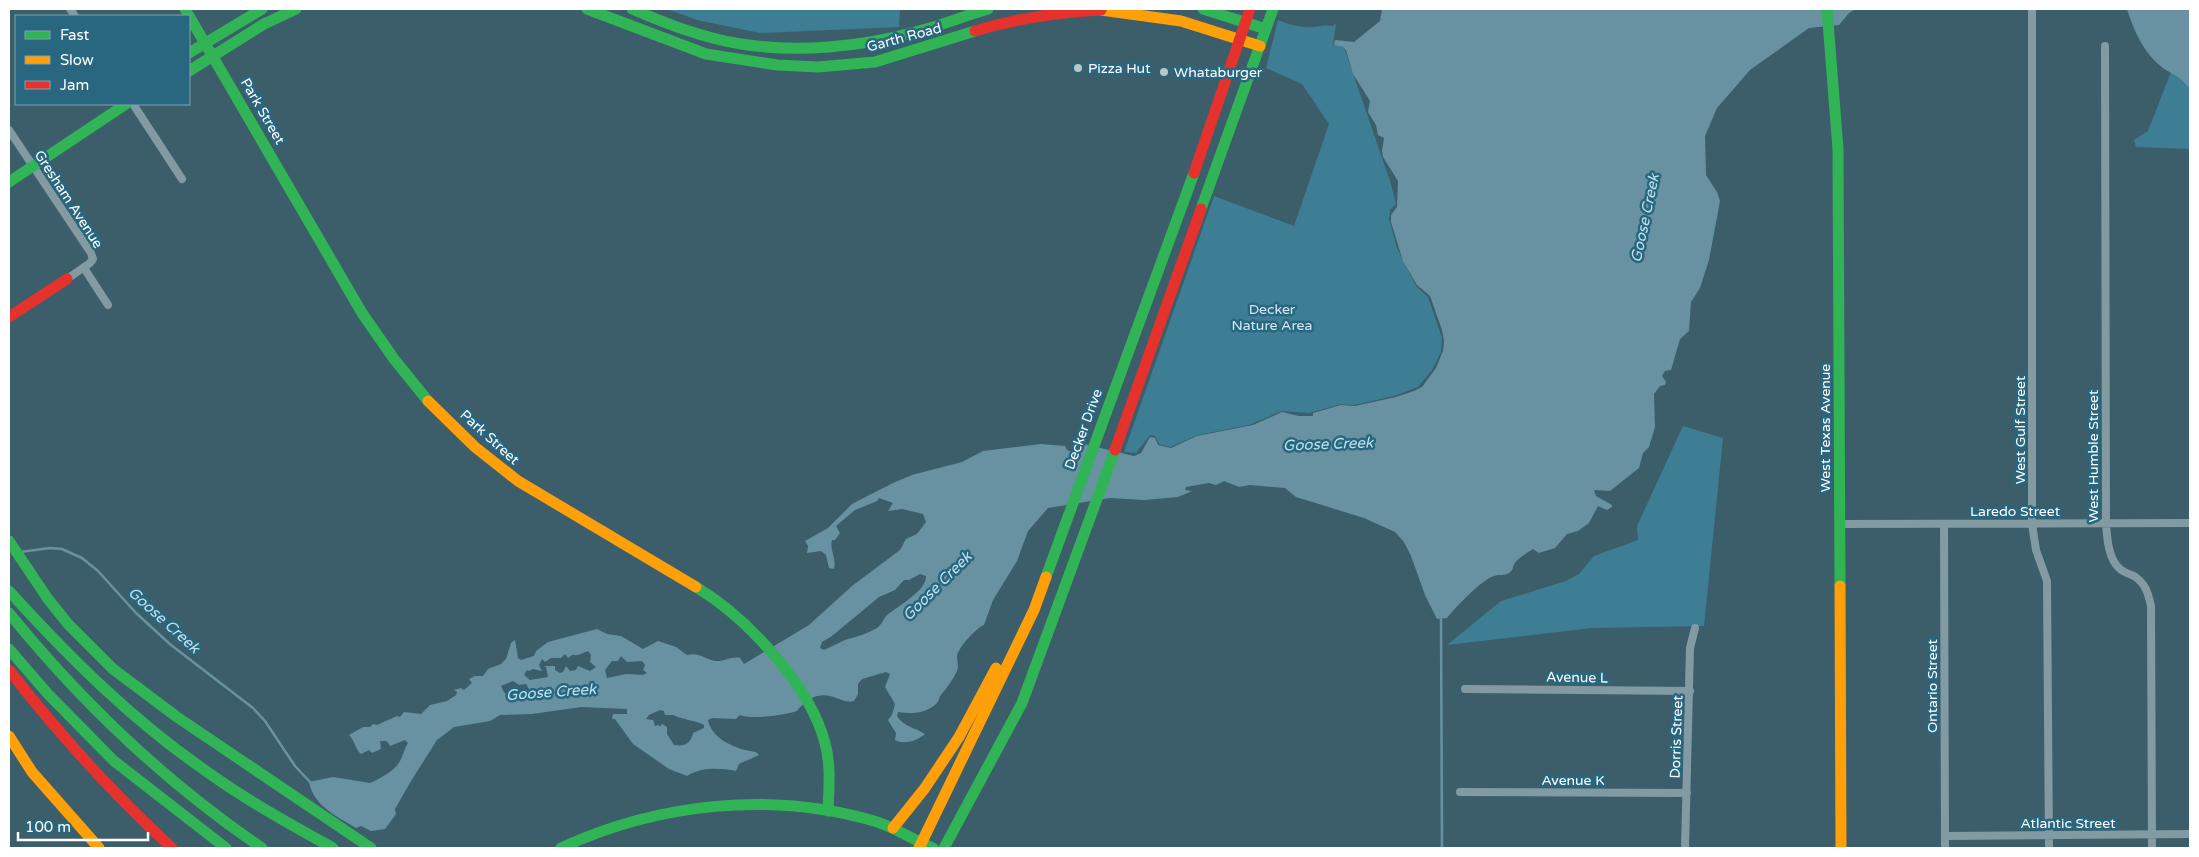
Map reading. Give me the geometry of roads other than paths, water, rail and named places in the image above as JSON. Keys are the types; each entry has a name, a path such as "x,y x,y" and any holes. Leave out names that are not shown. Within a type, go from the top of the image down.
{"main road":[{"path":"190,52 262,9"},
{"path":"190,70 264,24 296,9"},
{"name":"Garth Road","path":"587,9 678,45 715,56 777,65 809,67 849,66 875,62 996,25 1020,14 1074,11 1104,10 1181,21 1240,38 1260,46"},
{"name":"Garth Road","path":"632,9 685,29 742,44 811,47 873,42 906,35 988,9"},
{"path":"1203,9 1266,28"},
{"name":"Decker Drive","path":"921,846 1034,610 1192,178 1250,9"},
{"path":"944,848 1022,703 1072,570 1116,442 1273,9"},
{"name":"West Texas Avenue","path":"1826,9 1838,150 1841,848"},
{"name":"Park Street","path":"190,18 354,300 412,382 438,411 496,465 518,482 716,599 755,635 802,694 815,715 825,742 828,760 828,811"},
{"path":"678,45 685,29"},
{"path":"906,35 912,52"},
{"path":"809,67 811,47"},
{"path":"9,182 124,105"},
{"path":"9,317 67,279"},
{"path":"9,541 48,599 68,624 112,668 177,717 371,848"},
{"path":"9,591 96,681 175,748 237,792 333,848"},
{"path":"893,828 925,788 959,737 1002,657 1034,610"},
{"path":"9,614 59,672 116,731 194,799 262,848"},
{"path":"9,649 82,730 114,761 226,848"},
{"path":"9,670 63,738 148,827 172,848"},
{"path":"9,736 32,772 98,848"},
{"path":"561,848 593,832 624,823 696,809 760,804 792,805 873,821 893,828 921,846 933,848"}],"street":[{"name":"West Gulf Street","path":"2032,9 2032,524 2036,550 2047,582 2049,848"},
{"name":"West Humble Street","path":"2105,46 2106,523 2107,536 2114,560 2120,569 2146,586 2151,606 2152,848"},
{"path":"134,105 182,179"},
{"name":"Gresham Avenue","path":"9,130 91,253 93,259 84,268 108,305"},
{"path":"67,279 84,268"},
{"name":"Laredo Street","path":"1841,524 2190,523"},
{"name":"Ontario Street","path":"1944,524 1945,848"},
{"name":"Dorris Street","path":"1685,848 1690,648 1695,628"},
{"name":"Avenue L","path":"1465,689 1690,691"},
{"name":"Avenue K","path":"1460,792 1687,793"},
{"name":"Atlantic Street","path":"1945,836 2190,834"}],"water":[{"path":"1382,9 1856,9 1849,13 1839,25 1809,28 1750,70 1717,108 1705,136 1706,175 1717,192 1720,201 1709,260 1700,288 1691,302 1689,331 1680,339 1671,370 1665,371 1662,376 1666,382 1665,385 1660,386 1654,394 1655,427 1649,447 1643,453 1639,468 1610,491 1594,490 1596,496 1612,505 1612,507 1607,510 1598,506 1589,523 1578,531 1567,534 1555,548 1539,553 1533,549 1516,561 1511,572 1496,575 1482,583 1447,618 1437,619 1425,595 1411,556 1404,542 1395,532 1364,518 1296,497 1285,488 1250,485 1239,487 1224,481 1216,485 1209,483 1186,487 1185,490 1192,491 1178,497 1144,500 1110,498 1048,508 1028,531 1017,561 993,600 984,625 972,634 958,652 957,671 938,702 933,707 923,711 913,713 898,712 897,716 903,722 925,734 918,739 906,742 895,740 896,733 888,720 892,715 895,704 885,687 890,674 886,672 862,679 858,684 858,694 854,701 849,702 822,695 808,700 797,711 792,713 760,717 740,715 736,719 712,718 708,720 710,727 727,743 741,749 756,752 759,755 739,764 736,771 711,769 687,776 669,769 633,744 615,719 612,719 613,714 627,714 627,709 581,707 532,714 500,715 490,721 454,727 437,740 395,809 396,814 385,829 371,831 361,826 356,828 327,810 316,798 309,782 333,777 370,783 394,768 400,761 408,743 405,740 390,746 387,741 380,741 381,749 372,753 369,750 361,754 349,735 363,727 370,727 373,724 377,725 397,716 400,717 404,712 421,714 430,705 447,701 456,695 457,692 454,690 461,688 464,690 472,683 469,679 475,676 483,676 488,669 501,664 506,659 511,643 515,640 518,658 521,660 534,656 536,651 548,642 597,629 607,634 621,636 643,649 658,641 676,647 687,655 698,655 715,661 740,658 744,664 809,625 852,586 900,550 906,539 917,534 926,522 923,514 902,509 888,511 893,503 879,498 877,501 855,510 836,526 840,533 831,543 835,562 834,569 829,568 826,555 821,551 807,553 808,546 805,541 828,528 852,504 912,475 962,462 983,451 1041,444 1065,446 1067,450 1072,452 1084,444 1134,456 1141,453 1150,437 1155,438 1158,445 1171,448 1197,436 1253,425 1282,412 1299,416 1313,416 1313,413 1341,405 1355,406 1396,397 1422,387 1436,368 1443,351 1442,330 1430,296 1417,285 1403,261 1391,222 1391,215 1397,207 1398,181 1383,157 1384,138 1378,135 1376,125 1368,112 1370,101 1353,74 1346,50 1343,47 1334,45 1335,40 1354,42 1380,21","holes":["920,574 926,576 922,587 886,616 877,628 824,650 820,648 822,642 879,597 895,590 904,580 909,580","588,651 591,655 590,662 596,667 590,671 578,666 576,670 570,671 566,666 563,672 560,673 555,670 555,666 544,666 546,667 548,677 530,680 524,675 527,670 542,671 539,665 542,659 545,662 551,658 561,658 565,654 568,658 572,655","621,656 627,662 642,661 645,665 643,670 647,673 643,675 626,674 607,678 605,670 612,661 618,661","513,681 519,685 526,684 530,691 514,695 513,698 507,696 501,686","660,710 664,711 665,715 674,715 701,723 704,725 704,728 693,733 687,744 674,745 667,734 667,727 662,724 660,727 659,725 655,726 653,720 646,719 649,715"]},
{"path":"2127,9 2190,9 2190,89 2150,56 2136,34"}],"waterway":[{"name":"Goose Creek","path":"20,552 50,548 62,549 82,558 98,571 136,613 171,645 253,708 265,721 295,766 311,783"},
{"path":"1441,619 1442,848"}],"place":[{"name":"Pizza Hut","path":"1078,68"},
{"name":"Whataburger","path":"1164,72"}],"park label":[{"name":"Decker Nature Area","path":"1272,318"}]}
